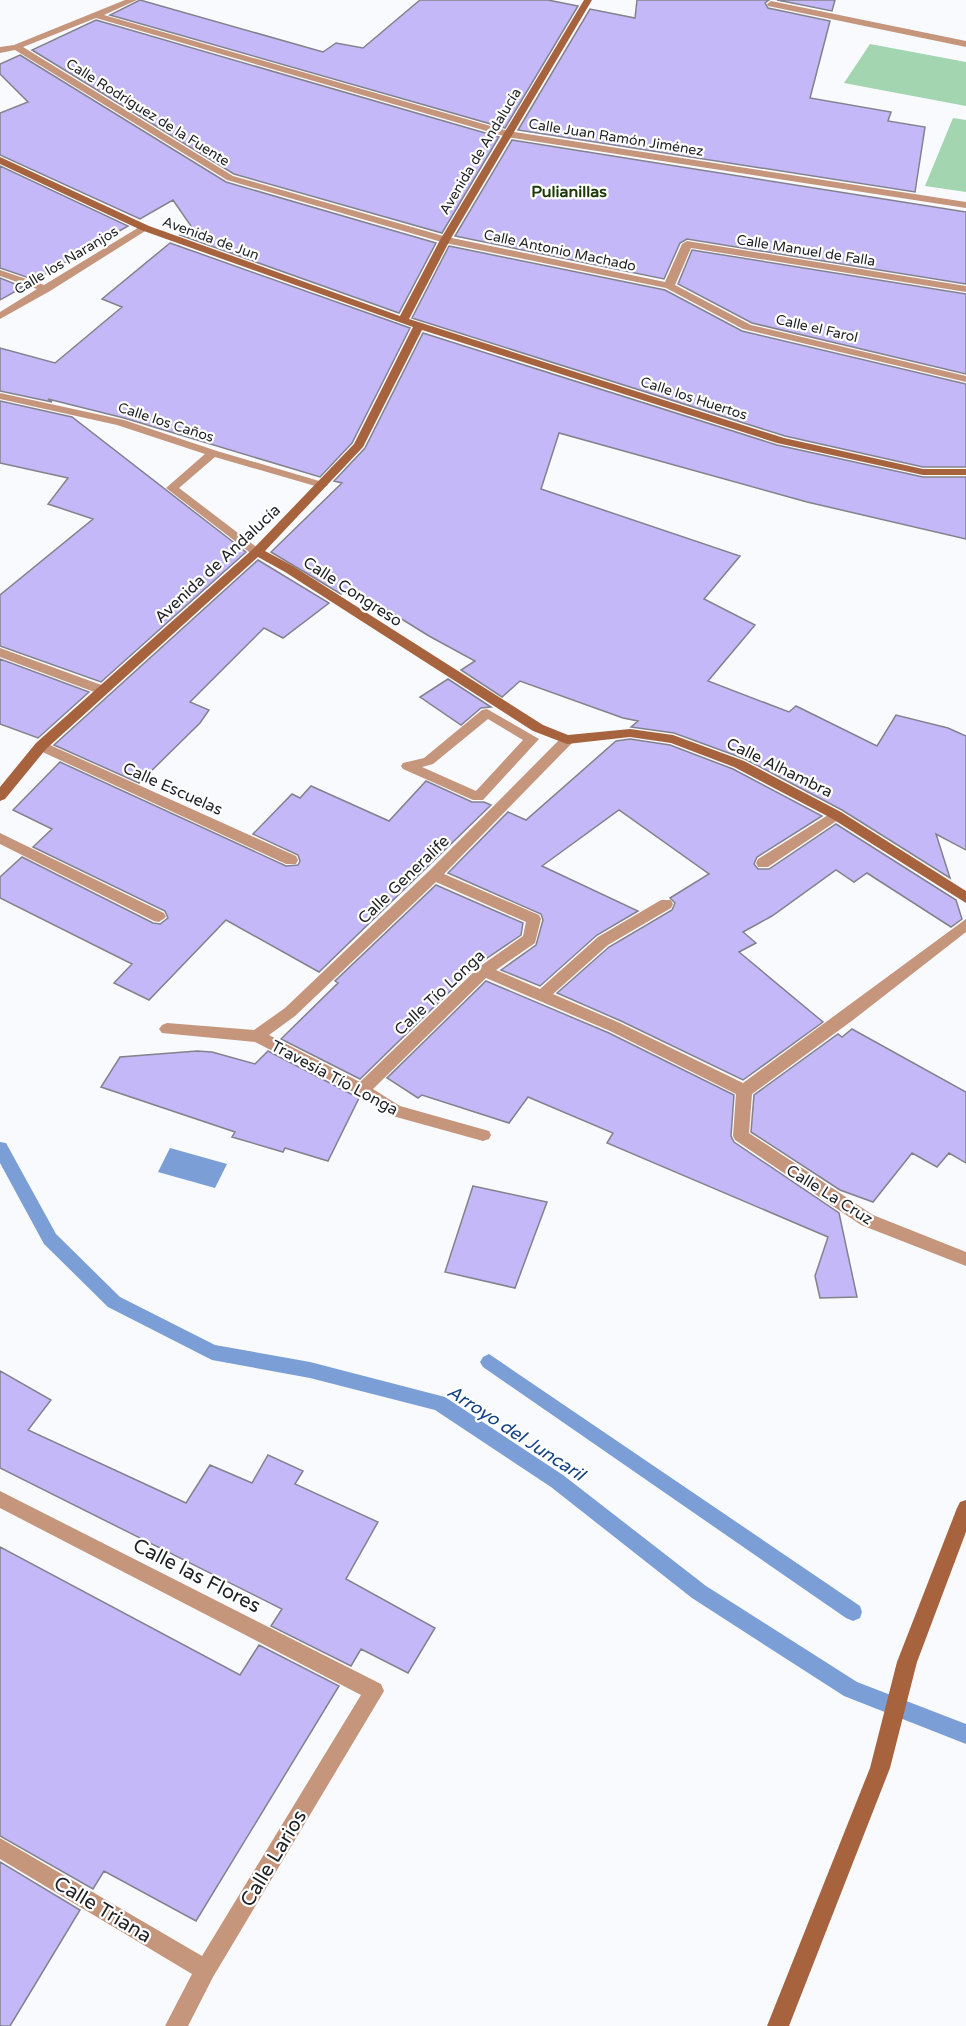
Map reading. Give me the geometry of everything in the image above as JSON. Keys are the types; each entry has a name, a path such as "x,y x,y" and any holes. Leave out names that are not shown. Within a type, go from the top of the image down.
{"street":[{"path":"0,50 16,47 133,0"},
{"name":"Avenida de Andalucía","path":"403,321 445,240 588,0"},
{"path":"771,4 966,44"},
{"name":"Calle Juan Ramón Jiménez","path":"96,15 507,134 966,205"},
{"name":"Calle Rodríguez de la Fuente","path":"16,47 230,178 445,240"},
{"name":"Avenida de Jun","path":"0,160 145,228 419,326"},
{"name":"Calle los Naranjos","path":"0,316 145,228"},
{"name":"Calle Antonio Machado","path":"445,240 669,286"},
{"name":"Calle Manuel de Falla","path":"669,286 687,244 966,289"},
{"path":"0,273 46,289"},
{"name":"Calle el Farol","path":"669,286 747,327 966,379"},
{"name":"Avenida de Andalucía","path":"0,796 41,746 257,552 359,445 419,326"},
{"name":"Calle los Huertos","path":"419,326 781,441 923,472 966,472"},
{"name":"Calle los Caños","path":"2,396 120,422 213,453 322,485"},
{"name":"Calle Congreso","path":"213,453 172,488 257,552 299,576 538,728 567,740"},
{"path":"0,652 102,690"},
{"path":"487,713 532,739 478,797 408,766 428,761 487,713"},
{"name":"Calle Alhambra","path":"567,740 590,740 630,733 673,739 739,764 836,815 966,898"},
{"name":"Calle Generalife","path":"256,1036 290,1012 434,875 567,740"},
{"name":"Calle Escuelas","path":"41,746 291,860"},
{"name":"Calle Alhambra","path":"763,863 836,815"},
{"path":"0,838 159,917"},
{"name":"Calle Tío Longa","path":"362,1090 484,971 530,939 534,919 434,875"},
{"path":"541,996 603,941 666,904"},
{"path":"484,971 615,1027 744,1091 848,1016 966,924"},
{"path":"167,1029 256,1036"},
{"name":"Travesía Tío Longa","path":"256,1036 362,1090 395,1112 483,1135"},
{"name":"Calle La Cruz","path":"744,1091 741,1137 867,1220 966,1259"},
{"name":"Calle las Flores","path":"0,1499 374,1691"},
{"path":"778,2026 880,1768 905,1673 966,1508"},
{"name":"Calle Larios","path":"176,2026 206,1970 374,1691"},
{"name":"Calle Triana","path":"0,1848 206,1970"}],"green space":[{"path":"870,44 966,62 966,106 844,83"},
{"path":"953,118 966,120 966,192 925,186"}],"water":[{"path":"170,1148 227,1164 215,1188 158,1172"}],"building":[{"path":"140,0 323,52 336,43 363,48 420,0 548,0 578,6 505,128 110,15"},
{"path":"637,0 769,0 765,3 768,8 830,21 810,98 891,112 888,121 925,127 915,192 518,130 590,9 635,18"},
{"path":"777,0 835,0 832,11"},
{"path":"96,20 499,137 442,233 234,174 32,50"},
{"path":"20,55 226,182 436,243 399,313 180,235 191,226 173,200 140,219 0,155 0,113 28,102 0,74 0,64"},
{"path":"512,140 966,212 966,284 687,239 680,243 664,279 455,236"},
{"path":"0,166 128,226 35,280 0,268"},
{"path":"170,243 410,328 352,443 320,477 124,418 48,399 52,402 0,391 0,348 55,363 122,307 102,299"},
{"path":"449,246 665,290 742,331 966,384 966,467 923,467 785,436 412,318"},
{"path":"692,250 966,294 966,374 752,323 678,284"},
{"path":"0,278 23,287 0,300"},
{"path":"423,333 777,445 923,477 966,477 966,539 807,502 559,433 541,489 740,556 704,599 755,625 708,681 789,712 796,706 877,746 896,715 948,728 966,736 966,850 936,834 950,878 842,810 745,759 674,733 631,727 638,721 623,718 520,681 502,697 461,670 475,661 429,636 350,587 341,594 271,552 342,483 334,481 365,448"},
{"path":"0,401 72,417 246,552 101,682 0,646 0,595 93,519 48,504 68,478 0,463"},
{"path":"258,560 329,603 283,638 264,628 190,702 209,710 200,723 139,783 54,745"},
{"path":"0,659 89,692 38,738 0,724"},
{"path":"448,679 491,707 481,708 461,725 420,697"},
{"path":"630,739 670,745 733,769 822,816 757,857 754,864 758,869 769,869 836,824 956,900 962,919 951,927 867,873 854,882 836,870 772,916 743,932 756,943 739,952 823,1022 743,1080 557,993 609,947 672,910 675,903 670,898 709,874 619,810 542,866 638,911 597,935 540,986 501,970 536,945 543,920 541,914 448,873 508,812 526,820 616,741"},
{"path":"60,762 286,866 298,865 300,861 298,855 253,834 292,794 300,798 311,786 389,821 426,781 472,802 484,802 491,805 319,972 226,920 149,1000 114,983 132,964 0,898 0,877 22,857 153,923 160,924 168,918 165,911 33,847 52,829 13,810"},
{"path":"436,885 523,923 521,935 477,965 360,1079 281,1039 338,983 335,981"},
{"path":"486,981 609,1033 734,1095 731,1136 734,1142 839,1213 857,1297 820,1298 815,1276 828,1237 607,1143 613,1133 528,1097 509,1123 422,1095 418,1098 387,1078"},
{"path":"852,1029 966,1092 966,1163 949,1153 937,1167 912,1153 873,1202 840,1190 751,1132 754,1095 838,1034 842,1037"},
{"path":"197,1051 212,1052 255,1064 268,1051 359,1098 328,1161 285,1148 283,1152 232,1137 235,1132 101,1087 120,1057"},
{"path":"473,1186 547,1202 515,1288 445,1272"},
{"path":"0,1371 51,1400 28,1430 186,1503 210,1465 252,1483 268,1455 303,1471 295,1484 378,1522 346,1579 435,1628 408,1673 361,1649 351,1666 271,1626 282,1609 0,1468"},
{"path":"0,1547 240,1675 259,1645 339,1686 196,1921 104,1871 93,1889 0,1836"},
{"path":"0,1862 80,1910 10,2026 0,2026"}],"waterway":[{"name":"Arroyo del Juncaril","path":"0,1148 50,1239 114,1302 212,1352 310,1370 439,1403 557,1481 699,1592 851,1689 966,1734"},
{"path":"489,1362 853,1612"}],"district":[{"name":"Pulianillas","path":"569,191"}]}
